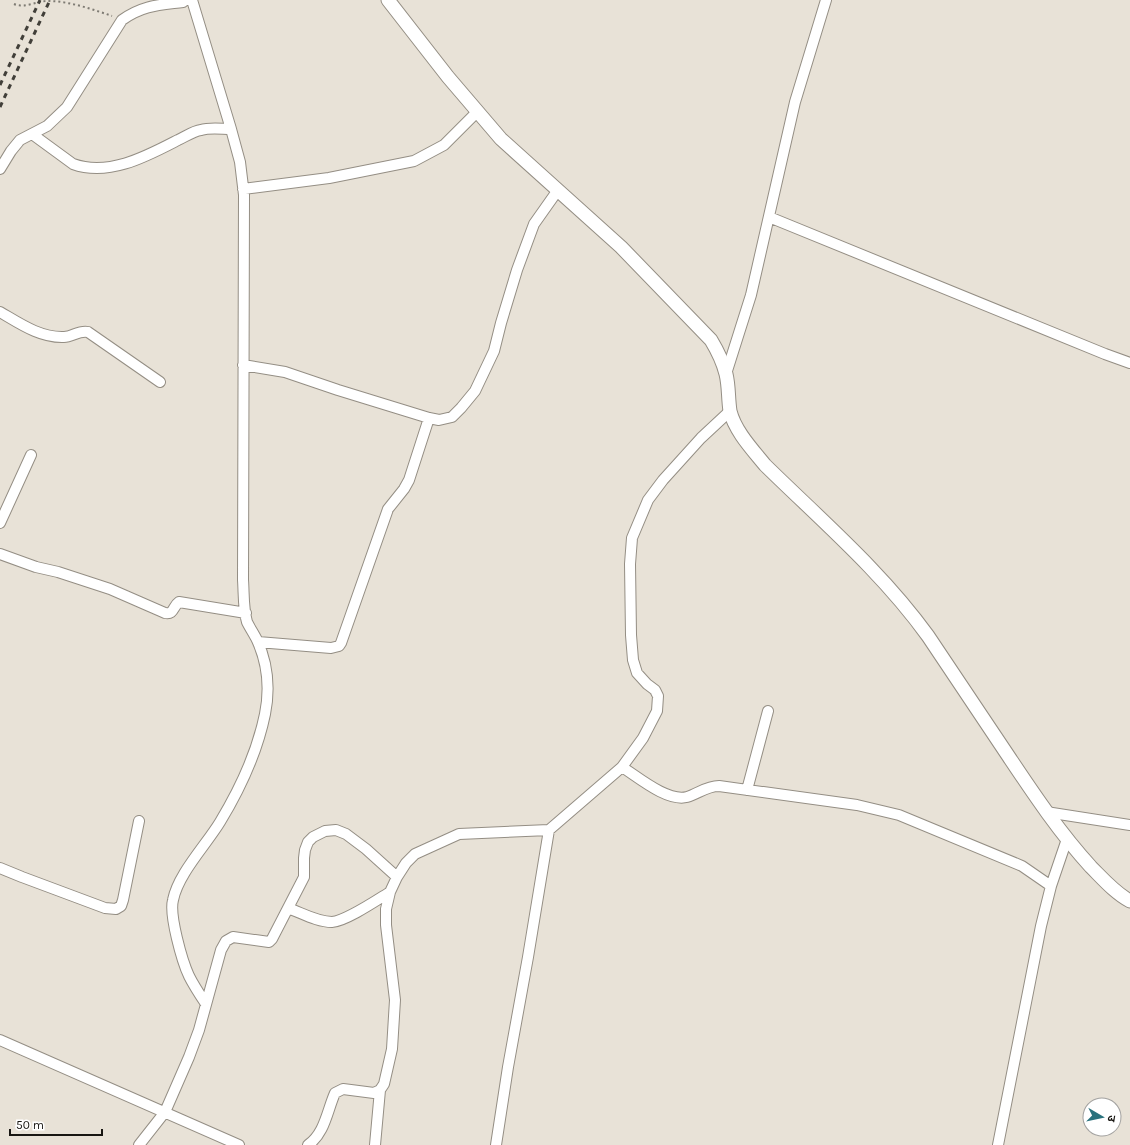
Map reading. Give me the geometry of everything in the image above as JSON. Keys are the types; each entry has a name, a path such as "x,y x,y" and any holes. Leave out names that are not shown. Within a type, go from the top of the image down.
{"street":[{"path":"0,169 11,150 20,140 47,126 67,107 122,20 131,14 155,5 183,2 185,0"},
{"path":"192,0 231,129 240,162 244,188 243,580 248,622 258,642 267,668 269,691 265,714 252,759 237,791 219,823 181,879 172,900 172,913 184,963 193,985 206,1004"},
{"path":"388,0 448,77 501,139 621,247 710,340 717,349 726,374 730,412 747,443 765,465 887,585 912,613 1046,812 1101,878 1123,897 1130,901"},
{"path":"726,374 751,295 799,90 826,0"},
{"path":"244,188 328,178 414,161 444,146 478,111"},
{"path":"32,134 73,164 81,167 94,168 114,166 137,161 201,130 231,129"},
{"path":"243,365 286,372 332,388 430,418 439,420 452,417 475,391 494,351 517,270 534,224 558,190"},
{"path":"769,217 1105,354 1130,362"},
{"path":"0,312 38,333 68,337 83,331 88,332 160,382"},
{"path":"375,1145 380,1090 384,1084 392,1049 395,1000 386,925 386,909 390,892 396,877 415,854 459,834 548,830 622,767 647,732 654,719 658,703 658,696 655,690 637,673 633,660 631,635 630,564 632,538 648,500 663,480 701,438 730,412"},
{"path":"258,642 331,648 341,644 388,509 404,489 409,480 430,418"},
{"path":"0,523 31,455"},
{"path":"0,554 36,567 58,572 110,589 165,613 170,614 179,602 246,613"},
{"path":"747,790 768,711"},
{"path":"622,767 656,790 677,798 686,797 714,786 857,805 899,815 1022,866 1051,886"},
{"path":"1046,812 1130,825"},
{"path":"0,868 105,908 116,909 120,906 123,900 139,821"},
{"path":"139,1145 165,1112 199,1030 221,950 226,941 232,937 269,942 272,939 304,877 304,858 308,842 313,837 325,831 336,830 346,834 366,849 396,877"},
{"path":"496,1145 548,830"},
{"path":"998,1145 1041,926 1051,886 1067,839"},
{"path":"288,908 319,920 334,922 345,918 390,892"},
{"path":"0,1040 239,1145"},
{"path":"308,1145 317,1137 323,1126 335,1093 343,1089 374,1093 380,1090"}],"path":[{"path":"14,4 19,6 39,2 56,2 93,10 122,20"}],"railway":[{"path":"0,85 40,0"},
{"path":"0,107 50,0"}]}
